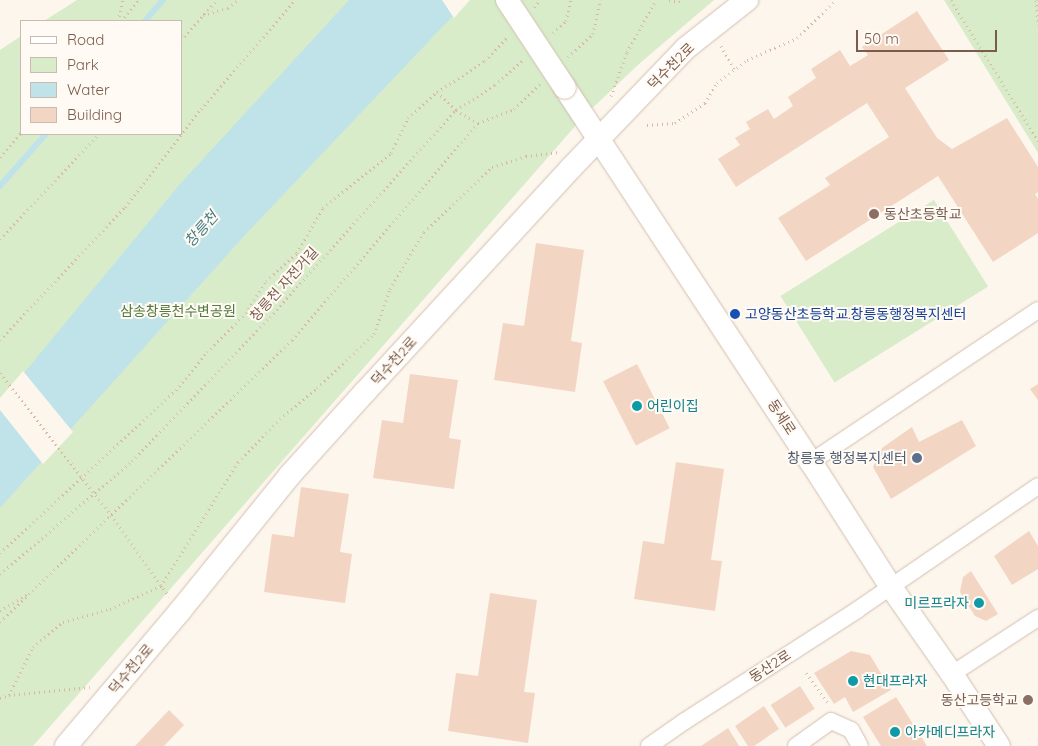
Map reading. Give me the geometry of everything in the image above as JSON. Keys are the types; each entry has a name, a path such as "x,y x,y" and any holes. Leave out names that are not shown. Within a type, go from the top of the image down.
{"street":[{"name":"동세로","path":"507,0 600,139 891,587 952,674 999,746"},
{"name":"덕수천2로","path":"66,746 180,611 290,475 571,168 686,48 747,0"},
{"path":"811,462 1038,310"},
{"name":"동산2로","path":"649,746 891,587 1038,486"},
{"path":"952,674 1038,618"},
{"path":"796,746 832,721 851,730 860,746"}],"path":[{"path":"120,20 123,0"},
{"path":"121,20 138,0"},
{"path":"182,39 217,0"},
{"path":"203,16 228,8 238,0"},
{"path":"182,134 295,0"},
{"path":"528,14 540,0"},
{"path":"552,34 566,21 571,0"},
{"path":"564,61 593,34 600,0"},
{"path":"610,101 612,89 627,52 656,0"},
{"path":"669,0 679,2 682,0"},
{"path":"647,126 674,123 706,104 717,83 747,60 797,38 836,0"},
{"path":"951,0 1038,141"},
{"path":"1036,0 1038,25"},
{"path":"0,553 176,390 207,352 246,313 266,281 298,253 323,208 391,153 408,118 437,92 485,61 510,34"},
{"path":"720,44 735,70"},
{"name":"창릉천 자전거길","path":"0,574 132,461 270,317 456,110 495,86 531,53"},
{"path":"0,622 111,517 292,340 478,123 514,110 542,82"},
{"path":"437,92 456,110 478,123"},
{"path":"0,157 20,134"},
{"path":"0,239 98,135"},
{"path":"0,340 126,207 181,135"},
{"path":"9,695 33,647 63,622 110,608 162,586 238,462 280,419 317,388 374,334 390,289 424,232 492,166 526,156 553,152 561,153"},
{"path":"0,373 105,507 172,600"},
{"path":"0,611 33,590"},
{"path":"806,673 836,714 840,725"},
{"path":"0,698 9,695 96,686"}],"green space":[{"name":"삼송창릉천수변공원","path":"77,0 714,0 639,64 584,116 33,746 0,746 0,50 20,37 20,135 182,135 182,20 46,20"},
{"path":"944,0 1038,0 1038,153"},
{"path":"934,200 988,287 835,382 781,296"}],"water":[{"name":"창릉천","path":"349,0 468,0 245,235 0,508 0,402 180,184"}],"pier":[{"path":"442,0 470,0 454,18"},
{"path":"23,371 73,432 43,464 0,410 0,398"}],"building":[{"path":"917,11 949,60 905,88 937,138 952,149 1007,118 1038,167 1038,192 1035,194 1038,199 1038,233 993,262 938,176 806,261 778,218 830,185 825,178 889,137 867,103 736,187 718,159 740,145 735,138 750,129 746,122 768,109 774,119 793,106 788,97 816,78 811,69 840,50 850,66 868,55 862,47"},
{"path":"536,243 584,250 571,341 582,343 575,392 494,380 503,323 524,326"},
{"name":"어린이집","path":"637,364 670,428 636,445 603,381"},
{"path":"410,374 458,380 449,438 461,440 454,489 373,478 382,420 403,423"},
{"path":"1038,384 1038,400 1030,389"},
{"name":"창릉동 행정복지센터","path":"962,420 976,446 891,499 873,467 882,448 912,427 919,442"},
{"path":"676,462 724,469 711,560 722,561 715,611 634,599 643,541 664,544"},
{"path":"301,487 349,494 340,552 352,554 345,603 264,592 272,534 294,537"},
{"path":"1029,531 1038,546 1038,569 1012,585 994,556"},
{"name":"미르프라자","path":"971,571 998,614 986,621 975,616 960,592 963,577"},
{"path":"490,593 537,600 524,692 535,693 528,743 448,731 456,673 478,676"},
{"name":"현대프라자","path":"851,651 870,655 891,690 853,712 845,697 834,704 814,673"},
{"path":"800,686 815,709 785,728 771,705"},
{"name":"아카메디프라자","path":"896,697 927,746 881,746 863,717"},
{"path":"764,706 779,729 754,746 748,746 735,726"},
{"path":"169,710 184,725 164,746 135,746"},
{"path":"728,728 739,746 701,746"}],"waterway":[{"path":"146,20 163,0"},
{"path":"0,186 45,135"}],"place":[{"name":"동산초등학교","path":"874,214"},
{"name":"고양동산초등학교.창릉동행정복지센터","path":"735,314"},
{"name":"어린이집","path":"637,406"},
{"name":"창릉동 행정복지센터","path":"917,458"},
{"name":"미르프라자","path":"979,603"},
{"name":"현대프라자","path":"853,681"},
{"name":"동산고등학교","path":"1028,700"},
{"name":"아카메디프라자","path":"895,732"}]}
